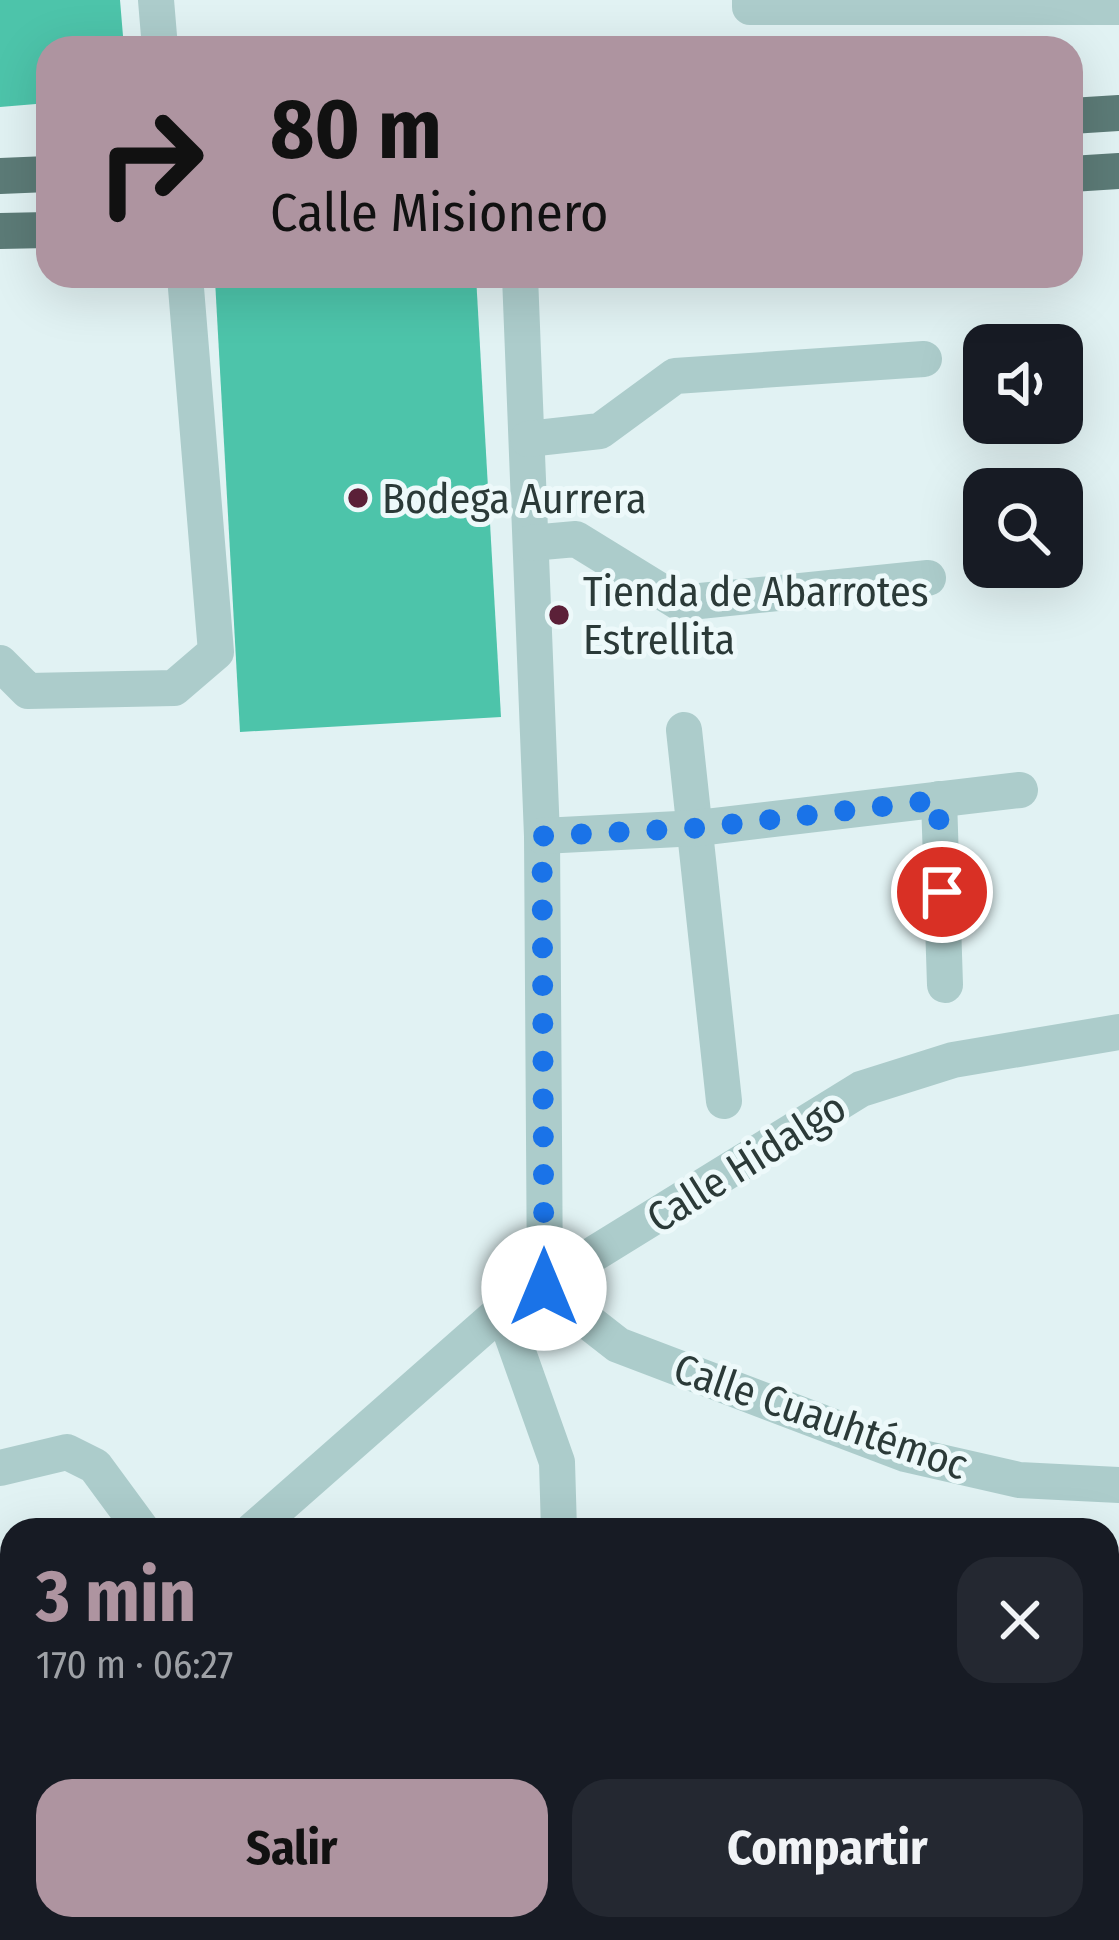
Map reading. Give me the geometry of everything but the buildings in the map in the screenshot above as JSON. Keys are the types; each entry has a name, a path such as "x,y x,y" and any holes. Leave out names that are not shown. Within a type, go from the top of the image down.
{"main road":[{"path":"1083,115 1119,113"},
{"path":"1083,173 1119,171"},
{"path":"0,176 36,174"},
{"path":"0,231 36,230"}],"street":[{"path":"156,0 159,36"},
{"path":"750,4 1119,7"},
{"path":"0,663 28,691 174,688 215,652 186,288"},
{"path":"521,288 542,836 544,1288"},
{"path":"528,439 601,431 675,376 924,358"},
{"path":"531,544 576,539 680,603 928,578"},
{"path":"685,730 724,1101"},
{"path":"542,836 698,828 1020,790"},
{"path":"938,800 945,985"},
{"name":"Calle Hidalgo","path":"267,1518 503,1310 861,1090 953,1060 1119,1032"},
{"name":"Calle Cuauhtémoc","path":"544,1288 618,1345 904,1454 1019,1480 1119,1485"},
{"path":"503,1310 557,1462 559,1518"},
{"path":"0,1468 67,1452 95,1466 133,1518"}],"place":[{"name":"Bodega Aurrera","path":"358,498"},
{"name":"Tienda de Abarrotes Estrellita","path":"559,615"}],"route":[{"path":"544,1288 542,836 698,828 938,800 942,892"}]}
